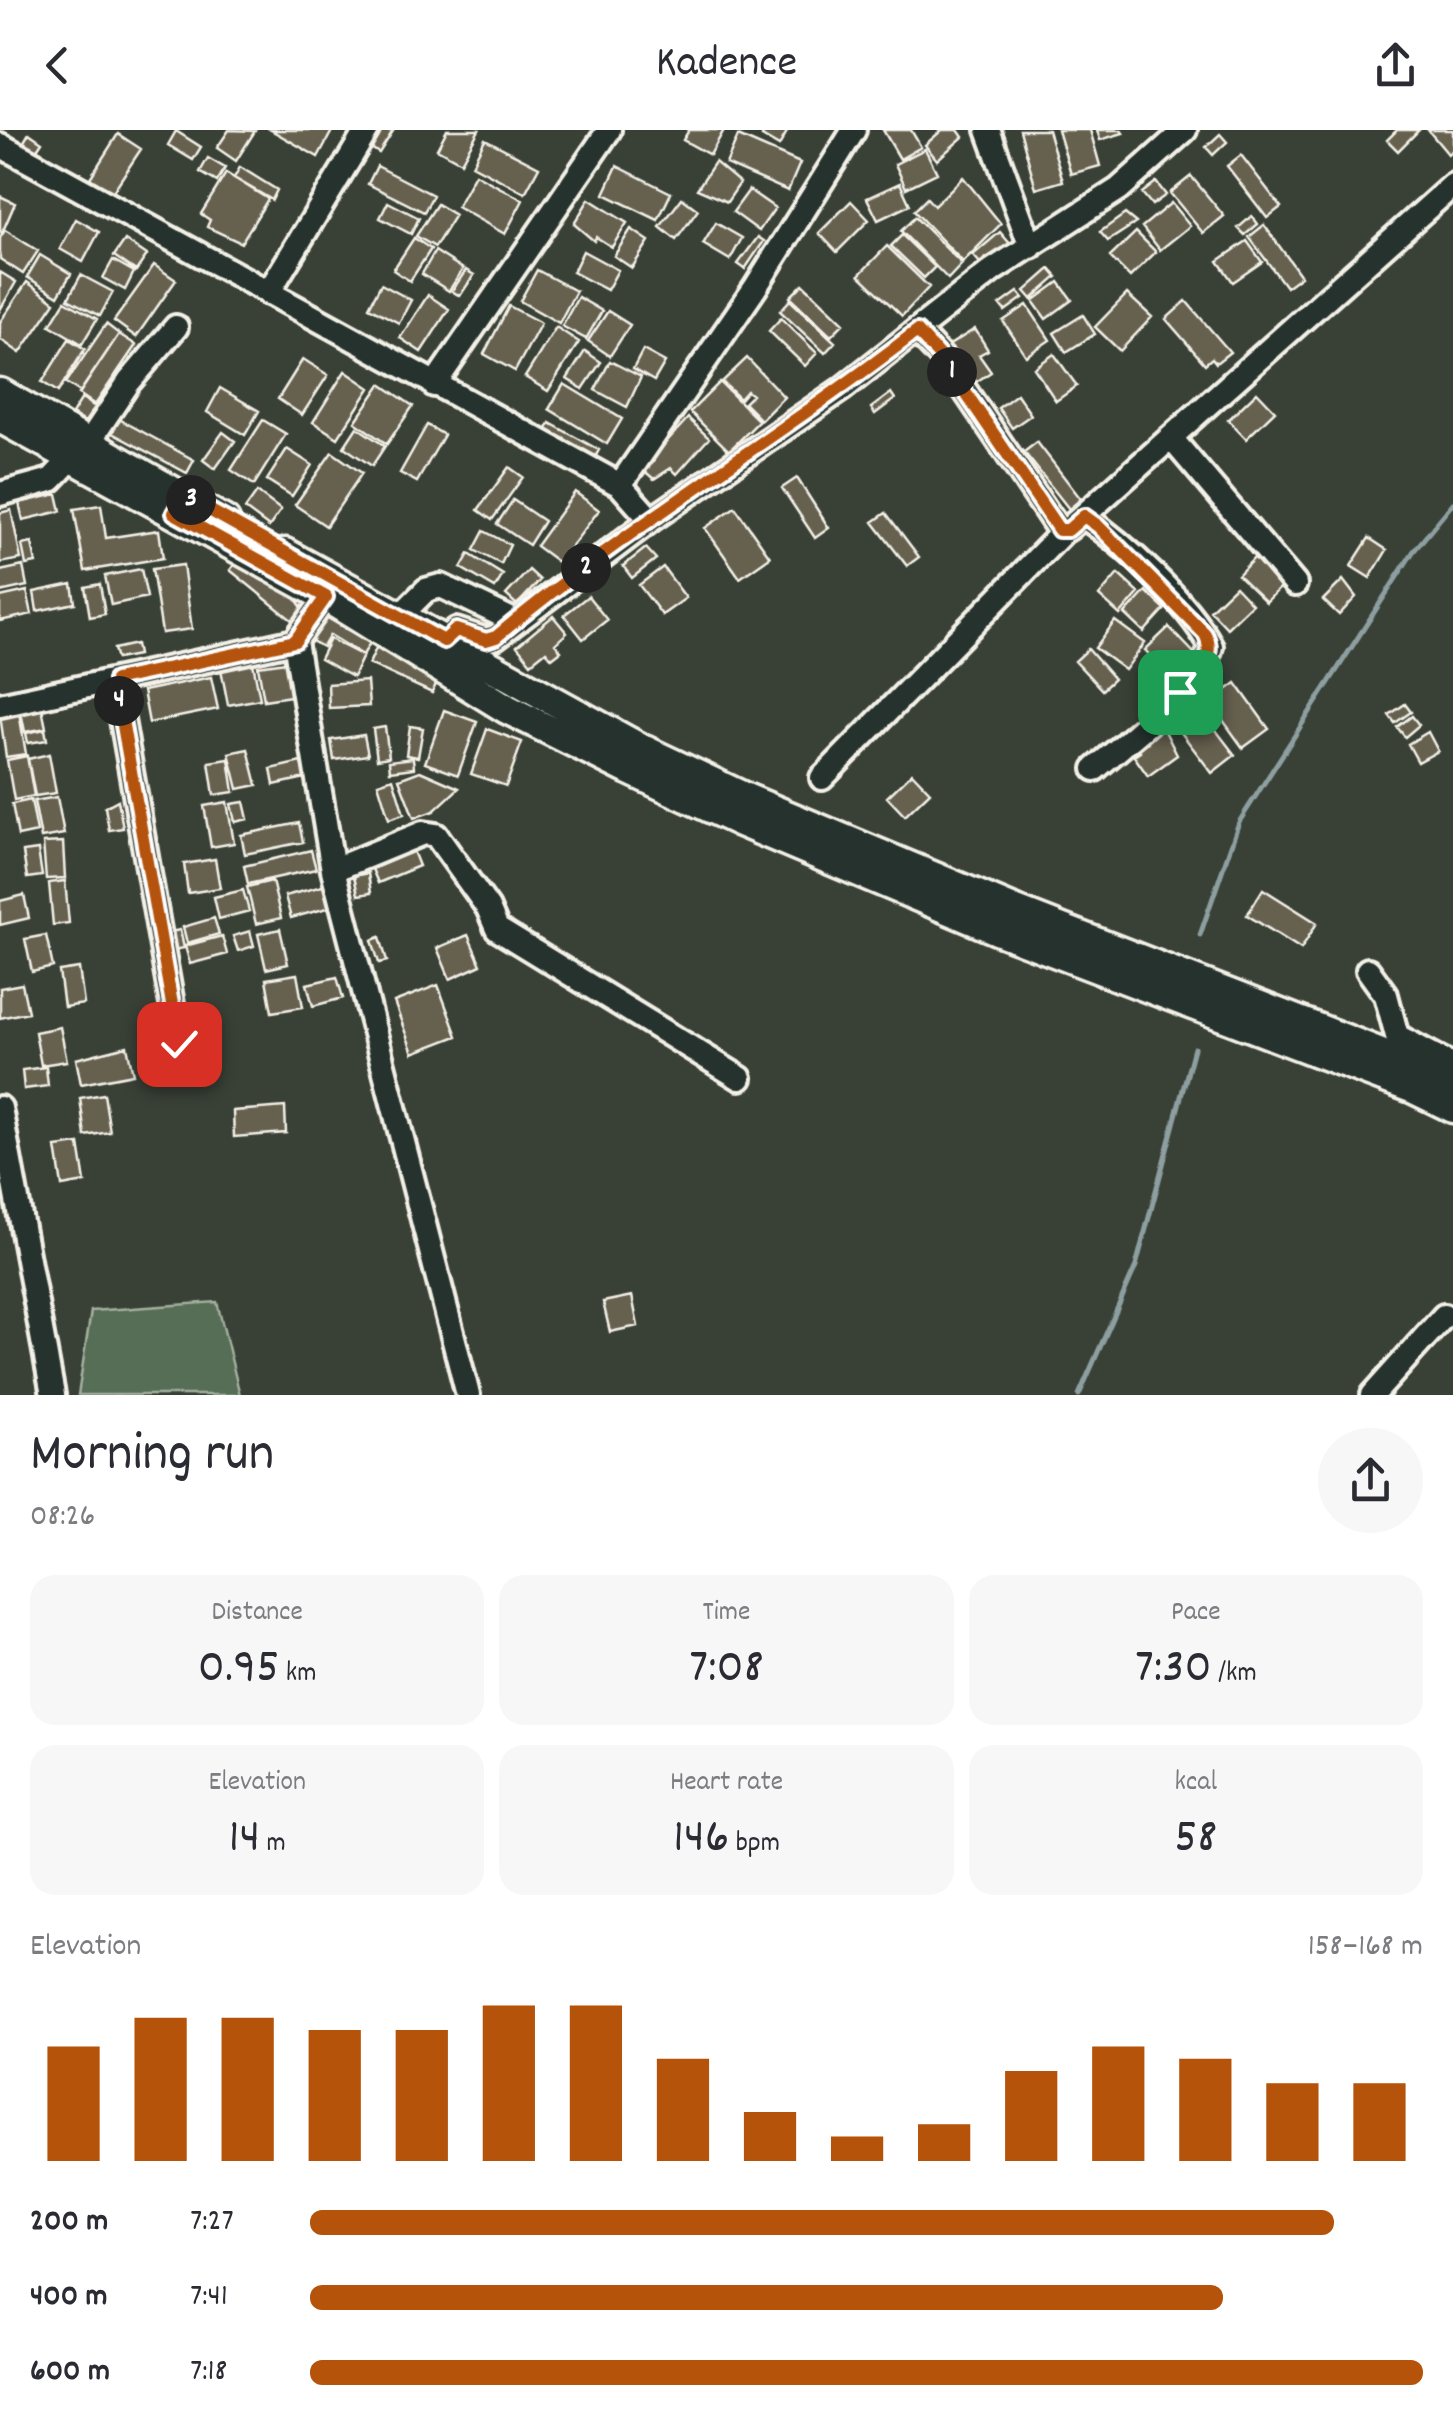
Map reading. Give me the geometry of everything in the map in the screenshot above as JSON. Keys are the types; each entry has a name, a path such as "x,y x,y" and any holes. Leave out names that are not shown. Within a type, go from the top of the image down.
{"main road":[{"path":"0,394 80,450 178,505 398,618 450,636 640,748 748,799 1011,909 1453,1081"},
{"path":"0,418 80,450"},
{"path":"178,505 507,709 738,821 1002,932 1414,1089 1453,1108"}],"street":[{"path":"268,292 367,130"},
{"path":"434,385 610,130"},
{"path":"620,485 756,288 854,130"},
{"path":"988,130 1031,247"},
{"path":"474,599 450,636 486,640 514,621 651,520 842,390 993,270 1120,189 1185,130"},
{"path":"0,145 620,485 651,520"},
{"path":"822,778 1064,531 1453,185"},
{"path":"0,494 51,480 80,450 129,382 176,327"},
{"path":"917,331 944,361 1064,531"},
{"path":"1171,438 1295,584"},
{"path":"1084,516 1132,556 1211,646 1209,657 1180,692 1095,769"},
{"path":"398,618 426,590 441,586 514,621"},
{"path":"0,705 295,641 326,597"},
{"path":"295,641 333,870 468,1395"},
{"path":"115,680 179,1044"},
{"path":"333,870 423,832 436,835 488,908 498,929 740,1078"},
{"path":"1368,970 1386,995 1396,1036 1453,1066"},
{"path":"0,1108 54,1395"},
{"path":"1373,1395 1444,1316"}],"green space":[{"path":"217,1302 240,1395 78,1395 91,1311"}],"building":[{"path":"229,130 255,131 236,161 217,148"},
{"path":"271,130 329,130 332,131 318,157"},
{"path":"382,130 393,131 379,153 371,148"},
{"path":"447,130 479,130 461,162 437,149"},
{"path":"689,130 724,130 710,155 683,140"},
{"path":"765,130 788,130 779,146 762,136"},
{"path":"883,130 911,130 921,147 900,159"},
{"path":"942,130 958,130 963,137 937,160 925,145"},
{"path":"1020,130 1048,130 1063,181 1036,189"},
{"path":"1058,130 1090,130 1100,166 1071,174"},
{"path":"1097,130 1121,130 1123,133 1100,140"},
{"path":"1397,130 1419,130 1398,151 1387,140"},
{"path":"1428,130 1453,130 1453,150 1448,154"},
{"path":"176,131 201,147 193,160 168,145"},
{"path":"29,133 42,142 36,151 23,143"},
{"path":"118,134 141,149 112,193 90,178"},
{"path":"1220,134 1227,142 1213,155 1206,147"},
{"path":"738,136 800,163 788,191 726,164"},
{"path":"485,139 539,167 525,193 472,165"},
{"path":"925,149 937,173 906,188 895,164"},
{"path":"1241,155 1281,207 1267,218 1227,166"},
{"path":"208,158 225,168 217,182 200,172"},
{"path":"715,162 740,183 727,202 697,189"},
{"path":"377,166 433,195 424,212 368,184"},
{"path":"617,166 671,193 658,220 604,194"},
{"path":"240,167 277,190 272,200 234,178"},
{"path":"226,173 268,199 241,243 207,227 210,220 201,214"},
{"path":"475,174 523,200 505,234 457,207"},
{"path":"1191,176 1224,216 1203,233 1170,193"},
{"path":"963,177 1001,224 963,262 914,211 927,198 934,206"},
{"path":"1156,182 1166,195 1152,205 1142,193"},
{"path":"900,183 910,205 878,220 867,198"},
{"path":"749,190 775,208 759,231 733,212"},
{"path":"0,196 15,203 2,233 0,232"},
{"path":"682,198 698,210 676,240 660,227"},
{"path":"589,199 627,223 612,247 596,237 594,241 574,224"},
{"path":"851,201 869,220 837,252 819,233"},
{"path":"388,202 419,218 411,234 380,218"},
{"path":"1171,203 1190,226 1160,250 1142,227"},
{"path":"437,204 455,215 435,247 416,236"},
{"path":"1125,214 1136,223 1108,241 1100,232"},
{"path":"1252,216 1258,224 1245,235 1238,228"},
{"path":"915,217 962,264 948,279 901,231"},
{"path":"76,219 99,232 83,262 60,249"},
{"path":"716,223 742,238 730,260 703,244"},
{"path":"1264,225 1301,276 1286,287 1249,237"},
{"path":"631,229 649,241 632,268 614,256"},
{"path":"5,230 38,251 23,274 0,259 0,238"},
{"path":"1000,232 1012,246 985,269 973,255"},
{"path":"1136,232 1156,252 1130,277 1110,257"},
{"path":"902,235 935,267 924,278 891,246"},
{"path":"758,237 764,241 745,269 738,264"},
{"path":"414,238 431,249 410,281 393,270"},
{"path":"125,240 147,255 136,271 114,256"},
{"path":"1247,241 1262,262 1233,282 1218,261"},
{"path":"887,246 929,287 902,316 859,275"},
{"path":"435,251 463,269 449,291 422,274"},
{"path":"583,251 618,270 607,290 573,272"},
{"path":"40,255 71,274 58,296 27,277"},
{"path":"113,260 134,272 125,290 103,278"},
{"path":"154,265 176,280 136,337 114,321"},
{"path":"1050,269 1057,277 1032,299 1025,291"},
{"path":"466,270 474,275 460,296 452,291"},
{"path":"537,270 576,291 559,323 520,301"},
{"path":"0,272 16,282 0,310"},
{"path":"81,275 113,292 100,316 68,299"},
{"path":"27,282 55,302 20,353 0,339 0,322"},
{"path":"1059,282 1072,300 1046,319 1033,301"},
{"path":"381,284 411,300 399,323 369,307"},
{"path":"803,284 844,323 831,336 790,297"},
{"path":"1018,292 1023,298 1005,311 1000,305"},
{"path":"1127,294 1152,317 1120,351 1095,327"},
{"path":"428,295 449,309 421,352 400,338"},
{"path":"578,297 602,311 586,339 562,326"},
{"path":"790,300 835,342 825,353 780,311"},
{"path":"65,301 97,319 82,344 50,325"},
{"path":"1186,301 1230,352 1216,363 1212,358 1205,364 1166,319"},
{"path":"1027,305 1050,340 1026,356 1003,321"},
{"path":"509,306 541,323 515,371 484,354"},
{"path":"608,311 630,325 610,356 588,341"},
{"path":"1083,315 1095,334 1066,352 1054,333"},
{"path":"781,318 817,353 805,366 769,331"},
{"path":"106,324 119,334 80,392 66,383"},
{"path":"556,327 579,342 548,391 525,377"},
{"path":"975,329 988,350 979,355 991,372 973,384 948,346"},
{"path":"119,334 136,345 95,405 79,394"},
{"path":"69,339 85,349 58,392 42,382"},
{"path":"643,350 665,362 654,381 633,369"},
{"path":"585,351 601,362 583,389 567,379"},
{"path":"1054,354 1077,386 1056,401 1034,368"},
{"path":"747,358 784,397 761,420 744,403 752,395 747,391 740,399 722,382"},
{"path":"303,359 328,375 302,415 278,399"},
{"path":"610,361 641,377 627,407 595,390"},
{"path":"345,371 370,388 338,438 313,422"},
{"path":"720,382 759,421 729,451 690,412"},
{"path":"381,384 413,406 387,444 355,422"},
{"path":"564,384 622,419 607,444 549,409"},
{"path":"220,388 259,411 245,435 207,412"},
{"path":"1257,392 1275,411 1246,439 1228,420"},
{"path":"891,393 895,399 875,414 871,408"},
{"path":"1017,394 1031,415 1012,428 998,408"},
{"path":"82,398 95,407 85,422 72,414"},
{"path":"688,418 709,438 677,474 671,468 654,479 642,469"},
{"path":"119,419 194,460 187,473 112,433"},
{"path":"263,420 286,434 254,485 231,470"},
{"path":"550,423 599,450 594,459 545,433"},
{"path":"427,425 444,435 417,482 400,473"},
{"path":"357,427 385,446 372,466 344,447"},
{"path":"223,432 235,441 215,469 203,460"},
{"path":"1037,442 1081,499 1069,509 1024,452"},
{"path":"287,449 312,465 292,496 267,480"},
{"path":"332,452 362,473 326,526 295,505"},
{"path":"509,467 523,477 492,520 478,510"},
{"path":"797,478 829,528 815,538 782,488"},
{"path":"257,492 281,510 269,527 245,509"},
{"path":"575,492 599,510 559,563 536,546"},
{"path":"57,494 61,511 23,520 19,503"},
{"path":"513,500 544,521 529,545 497,524"},
{"path":"101,505 106,538 159,530 163,558 85,571 74,509"},
{"path":"735,507 770,557 740,578 705,528"},
{"path":"11,510 21,559 0,563 0,513"},
{"path":"886,513 919,557 907,566 873,522"},
{"path":"484,531 510,545 501,564 474,550"},
{"path":"1369,538 1387,550 1370,578 1351,566"},
{"path":"32,543 36,563 26,565 22,545"},
{"path":"646,548 656,559 632,578 623,566"},
{"path":"469,554 503,575 495,588 461,568"},
{"path":"1258,554 1286,582 1266,602 1238,575"},
{"path":"241,557 291,592 303,609 293,621 230,570"},
{"path":"183,565 192,629 162,633 152,569"},
{"path":"23,566 27,586 0,592 0,571"},
{"path":"663,567 686,598 662,615 639,585"},
{"path":"141,569 147,597 111,605 105,576"},
{"path":"529,570 540,580 517,605 506,595"},
{"path":"1118,574 1139,593 1120,615 1099,596"},
{"path":"1343,580 1356,597 1339,615 1323,600"},
{"path":"72,584 75,603 37,611 34,592"},
{"path":"100,584 105,614 90,617 85,587"},
{"path":"1235,586 1252,604 1227,628 1210,610"},
{"path":"27,591 32,614 0,621 0,597"},
{"path":"1146,591 1165,609 1144,632 1125,614"},
{"path":"588,596 607,620 583,639 564,615"},
{"path":"324,616 370,643 363,655 330,635 323,647 310,640"},
{"path":"553,616 567,633 555,644 561,651 552,658 546,651 531,663 517,646"},
{"path":"1115,621 1145,643 1125,670 1095,648"},
{"path":"1169,627 1194,653 1170,676 1145,650"},
{"path":"330,639 363,656 353,677 320,659"},
{"path":"136,644 138,655 117,659 114,649"},
{"path":"377,646 440,675 432,693 369,664"},
{"path":"1088,649 1114,679 1102,690 1075,661"},
{"path":"286,662 291,696 264,700 258,666"},
{"path":"253,663 260,699 228,705 221,669"},
{"path":"211,677 218,709 149,723 143,691"},
{"path":"367,681 369,706 329,708 328,684"},
{"path":"1236,683 1269,729 1243,748 1210,702"},
{"path":"1405,704 1411,712 1395,723 1389,715"},
{"path":"42,708 46,728 25,732 21,712"},
{"path":"1199,708 1235,755 1212,773 1176,726"},
{"path":"444,710 477,722 458,775 425,763"},
{"path":"19,712 26,754 6,757 0,715"},
{"path":"1412,716 1419,725 1405,737 1397,727"},
{"path":"1162,725 1177,755 1148,776 1134,756 1140,752 1135,745"},
{"path":"410,726 423,728 418,757 406,755"},
{"path":"385,727 389,757 377,759 373,729"},
{"path":"45,729 47,740 28,743 26,733"},
{"path":"487,729 522,742 506,786 471,774"},
{"path":"1428,732 1438,751 1418,762 1408,744"},
{"path":"364,735 368,755 334,760 331,740"},
{"path":"248,749 257,785 238,789 229,753"},
{"path":"49,754 56,793 35,796 28,759"},
{"path":"27,756 34,796 14,800 7,760"},
{"path":"413,758 414,768 390,771 389,761"},
{"path":"229,759 234,792 214,795 209,762"},
{"path":"301,762 305,778 274,785 271,769"},
{"path":"420,771 459,788 434,811 414,818 399,779"},
{"path":"912,773 930,792 905,816 887,797"},
{"path":"393,778 404,814 389,819 378,783"},
{"path":"57,797 64,834 41,838 34,801"},
{"path":"31,800 37,832 18,836 12,804"},
{"path":"118,800 123,828 109,830 105,807"},
{"path":"227,802 234,843 211,847 204,806"},
{"path":"244,802 248,819 235,822 231,804"},
{"path":"299,823 303,842 245,854 241,835"},
{"path":"63,842 65,878 46,879 43,843"},
{"path":"38,850 42,876 27,878 23,852"},
{"path":"311,850 316,869 248,884 244,866"},
{"path":"413,851 419,866 378,883 372,869"},
{"path":"215,859 220,888 188,893 184,864"},
{"path":"368,873 371,893 358,895 354,876"},
{"path":"65,881 69,923 53,925 49,883"},
{"path":"272,881 281,918 256,924 247,887"},
{"path":"326,885 331,907 291,918 285,896"},
{"path":"1263,889 1317,923 1301,949 1247,915"},
{"path":"243,890 249,911 219,919 214,897"},
{"path":"24,895 29,918 0,925 0,901"},
{"path":"214,918 219,934 187,943 183,927"},
{"path":"280,929 288,964 266,969 258,934"},
{"path":"180,930 184,948 173,950 170,932"},
{"path":"250,931 254,946 238,951 233,936"},
{"path":"46,935 53,967 32,972 25,939"},
{"path":"468,935 481,965 450,979 437,948"},
{"path":"222,936 227,954 190,964 185,946"},
{"path":"380,937 387,961 379,963 372,940"},
{"path":"79,968 84,1004 64,1007 59,971"},
{"path":"297,974 303,1007 272,1012 266,979"},
{"path":"337,977 343,998 313,1006 307,984"},
{"path":"22,984 28,1012 0,1018 0,988"},
{"path":"438,985 457,1036 413,1053 394,1002"},
{"path":"60,1027 67,1061 41,1065 35,1032"},
{"path":"127,1046 133,1074 81,1084 76,1059"},
{"path":"46,1067 48,1086 24,1089 22,1070"},
{"path":"104,1094 110,1132 85,1136 80,1098"},
{"path":"285,1107 286,1133 234,1137 233,1111"},
{"path":"79,1144 85,1182 62,1186 56,1147"},
{"path":"632,1296 638,1326 610,1332 603,1302"}],"waterway":[{"path":"1200,935 1239,822 1413,552 1453,503"},
{"path":"1079,1395 1136,1266 1194,1048"}],"route":[{"path":"179,1044 115,680 295,641 326,597 174,513 184,496 444,641 456,630 486,640 496,637 651,520 842,390 917,331 944,361 1059,530 1068,530 1084,516 1116,540 1205,634 1211,646 1209,657 1180,692"}]}
